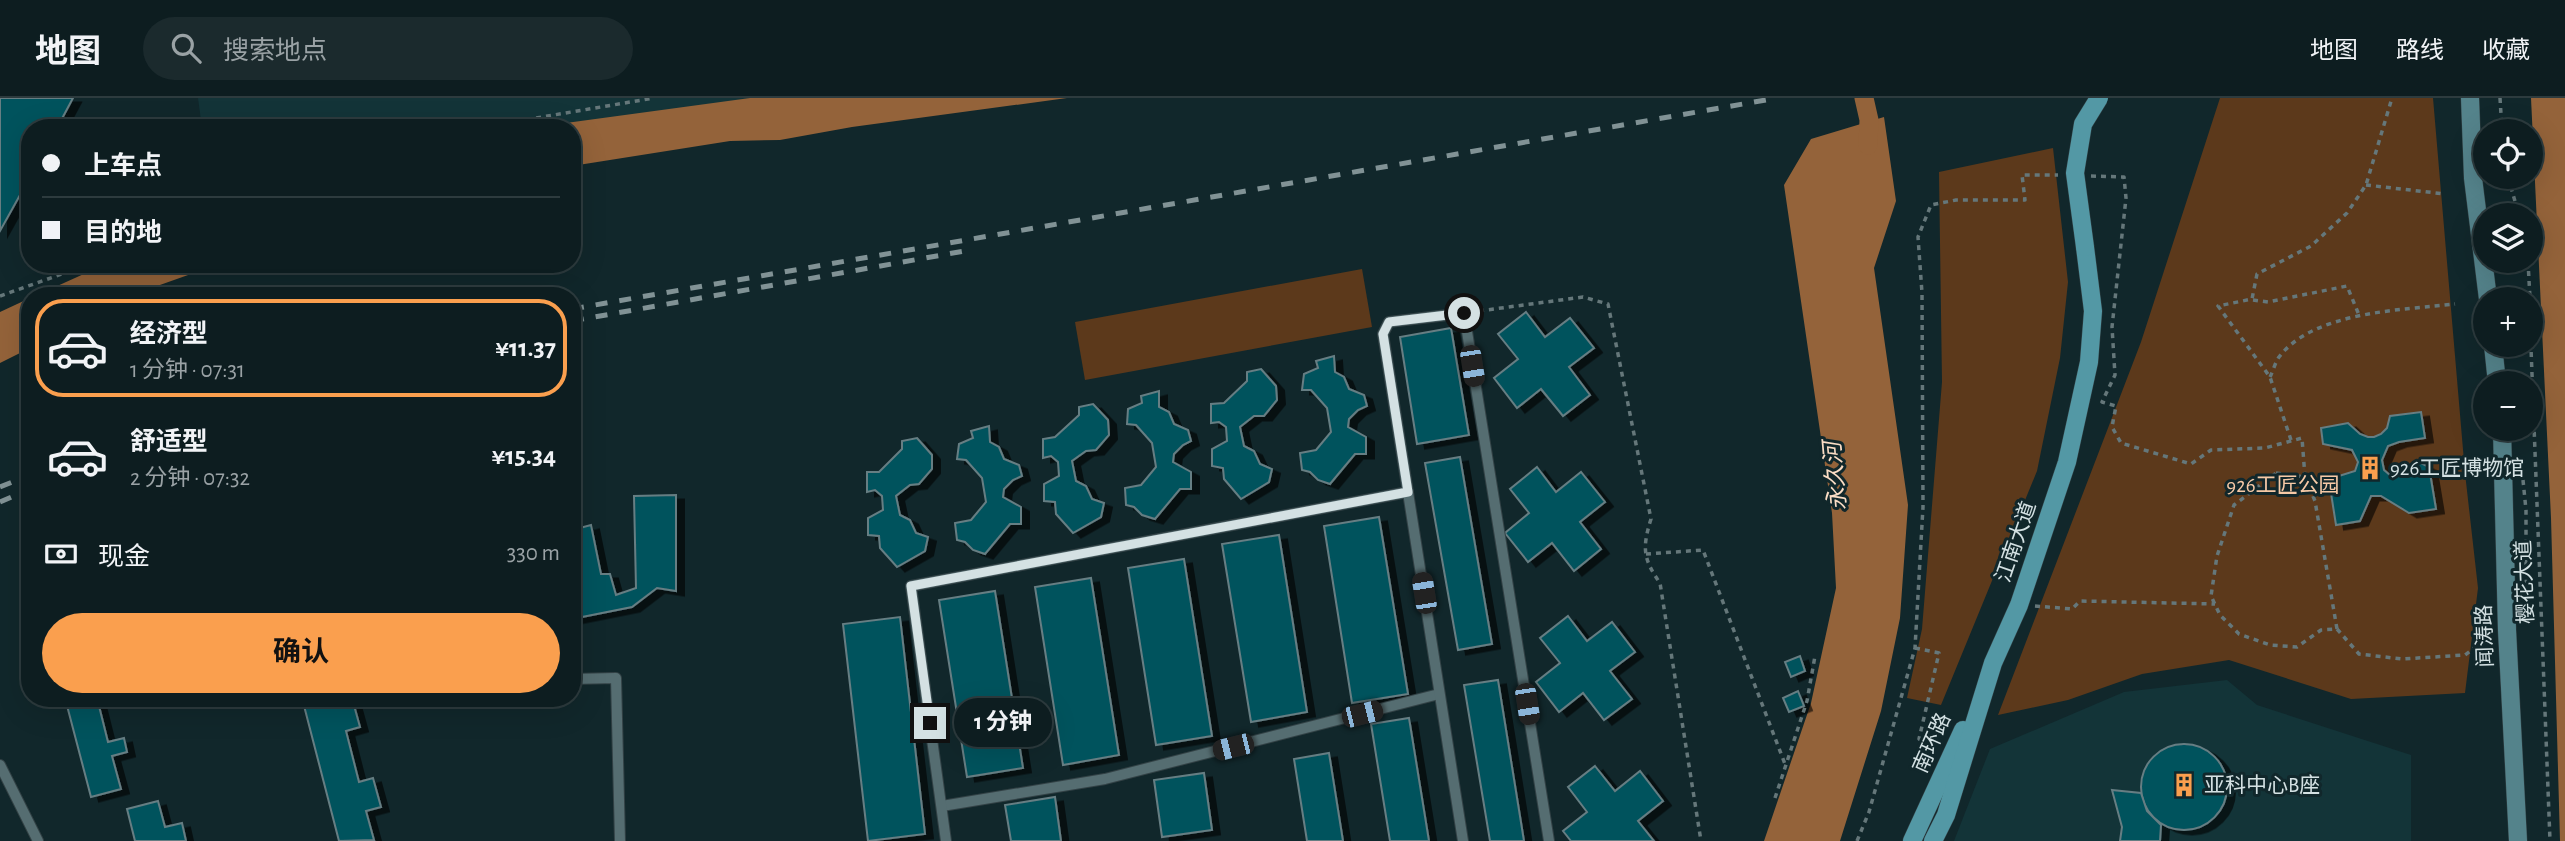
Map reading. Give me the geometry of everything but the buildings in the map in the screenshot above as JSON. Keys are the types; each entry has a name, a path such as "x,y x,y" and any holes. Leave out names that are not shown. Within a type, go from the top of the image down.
{"main road":[{"name":"江南大道","path":"1933,841 1946,816 1993,663 2019,605 2067,462 2089,362 2094,311 2075,173 2083,124 2099,98"},
{"path":"2470,98 2473,178 2487,287"},
{"name":"闻涛路","path":"2502,441 2507,630 2518,841"},
{"name":"南环路","path":"1912,841 1993,663"}],"lane":[{"path":"1463,841 1383,334 1389,322 1464,313 1549,841"},
{"path":"946,841 911,586 1408,492"},
{"path":"581,679 617,678 621,841"},
{"path":"942,806 1105,779 1440,694"},
{"path":"0,765 37,841"}],"path":[{"path":"530,119 654,98"},
{"path":"2252,299 2257,274 2311,246 2347,214 2366,186 2392,98"},
{"path":"2500,98 2501,119"},
{"path":"1857,841 1869,812 1915,648 1923,507 1922,293 1918,237 1931,205 1956,200 2025,200 2022,175 2060,176"},
{"path":"2085,176 2123,177 2126,198 2112,327 2115,375 2102,402 2116,406 2112,427 2121,443 2191,464 2211,450 2266,448 2302,438 2305,477 2315,501 2337,629 2358,654 2402,659 2465,655 2482,642"},
{"path":"2366,186 2445,194"},
{"path":"25,287 65,273"},
{"path":"2291,441 2270,377 2218,306 2252,299 2268,302 2347,286 2359,315"},
{"path":"0,296 21,289"},
{"path":"1464,313 1583,298 1608,304 1651,519 1644,541 1647,565 1660,583 1701,841"},
{"path":"2270,377 2279,358 2308,332 2359,315 2455,304"},
{"name":"樱花大道","path":"2531,357 2550,841"},
{"path":"2522,470 2526,510 2526,631"},
{"path":"2305,477 2276,473 2234,505 2217,556 2211,596 2220,615 2239,634 2270,645 2297,647 2321,630 2337,629"},
{"path":"1646,554 1703,550 1785,764"},
{"path":"2019,605 2072,609 2080,601 2215,604"},
{"path":"1915,648 1938,653 1919,739"},
{"path":"1775,798 1807,701 1815,656"}],"shaded area":[{"path":"198,98 937,98 581,127 581,119 201,119"},
{"path":"2227,680 2257,705 2411,755 2411,841 1954,841 1990,749 2124,692"}],"green space":[{"name":"926工匠公园","path":"2220,98 2433,98 2465,473 2478,588 2465,693 2351,699 2229,660 2142,674 2068,700 1998,715 2141,342"},
{"path":"2053,148 2068,282 2060,358 2037,471 1941,705 1907,698 1922,629 1942,382 1939,172"},
{"path":"1362,269 1372,327 1085,380 1075,322"}],"water":[{"path":"750,98 1067,98 852,127 780,140 730,141 581,165 581,121"},
{"path":"2531,98 2565,98 2565,841 2560,841 2543,287 2540,287 2539,273 2543,273 2543,203 2536,203 2535,189 2543,189 2543,119 2532,119"},
{"path":"1884,117 1896,201 1874,268 1908,505 1900,618 1881,711 1840,841 1764,841 1811,703 1836,588 1832,513 1784,185 1811,139"},
{"path":"86,273 194,273 154,287 55,287"},
{"path":"21,302 21,352 0,363 0,312"}],"waterway":[{"name":"永久河","path":"1864,98 1869,120 1868,145"}],"railway":[{"path":"581,307 1777,98"},
{"path":"581,319 970,250"},
{"path":"0,487 21,479"},
{"path":"0,502 21,493"}],"place":[{"name":"926工匠博物馆","path":"2370,468"},
{"name":"亚科中心B座","path":"2184,785"}],"route":[{"path":"930,723 911,586 1408,492 1383,334 1389,322 1464,313"}]}
